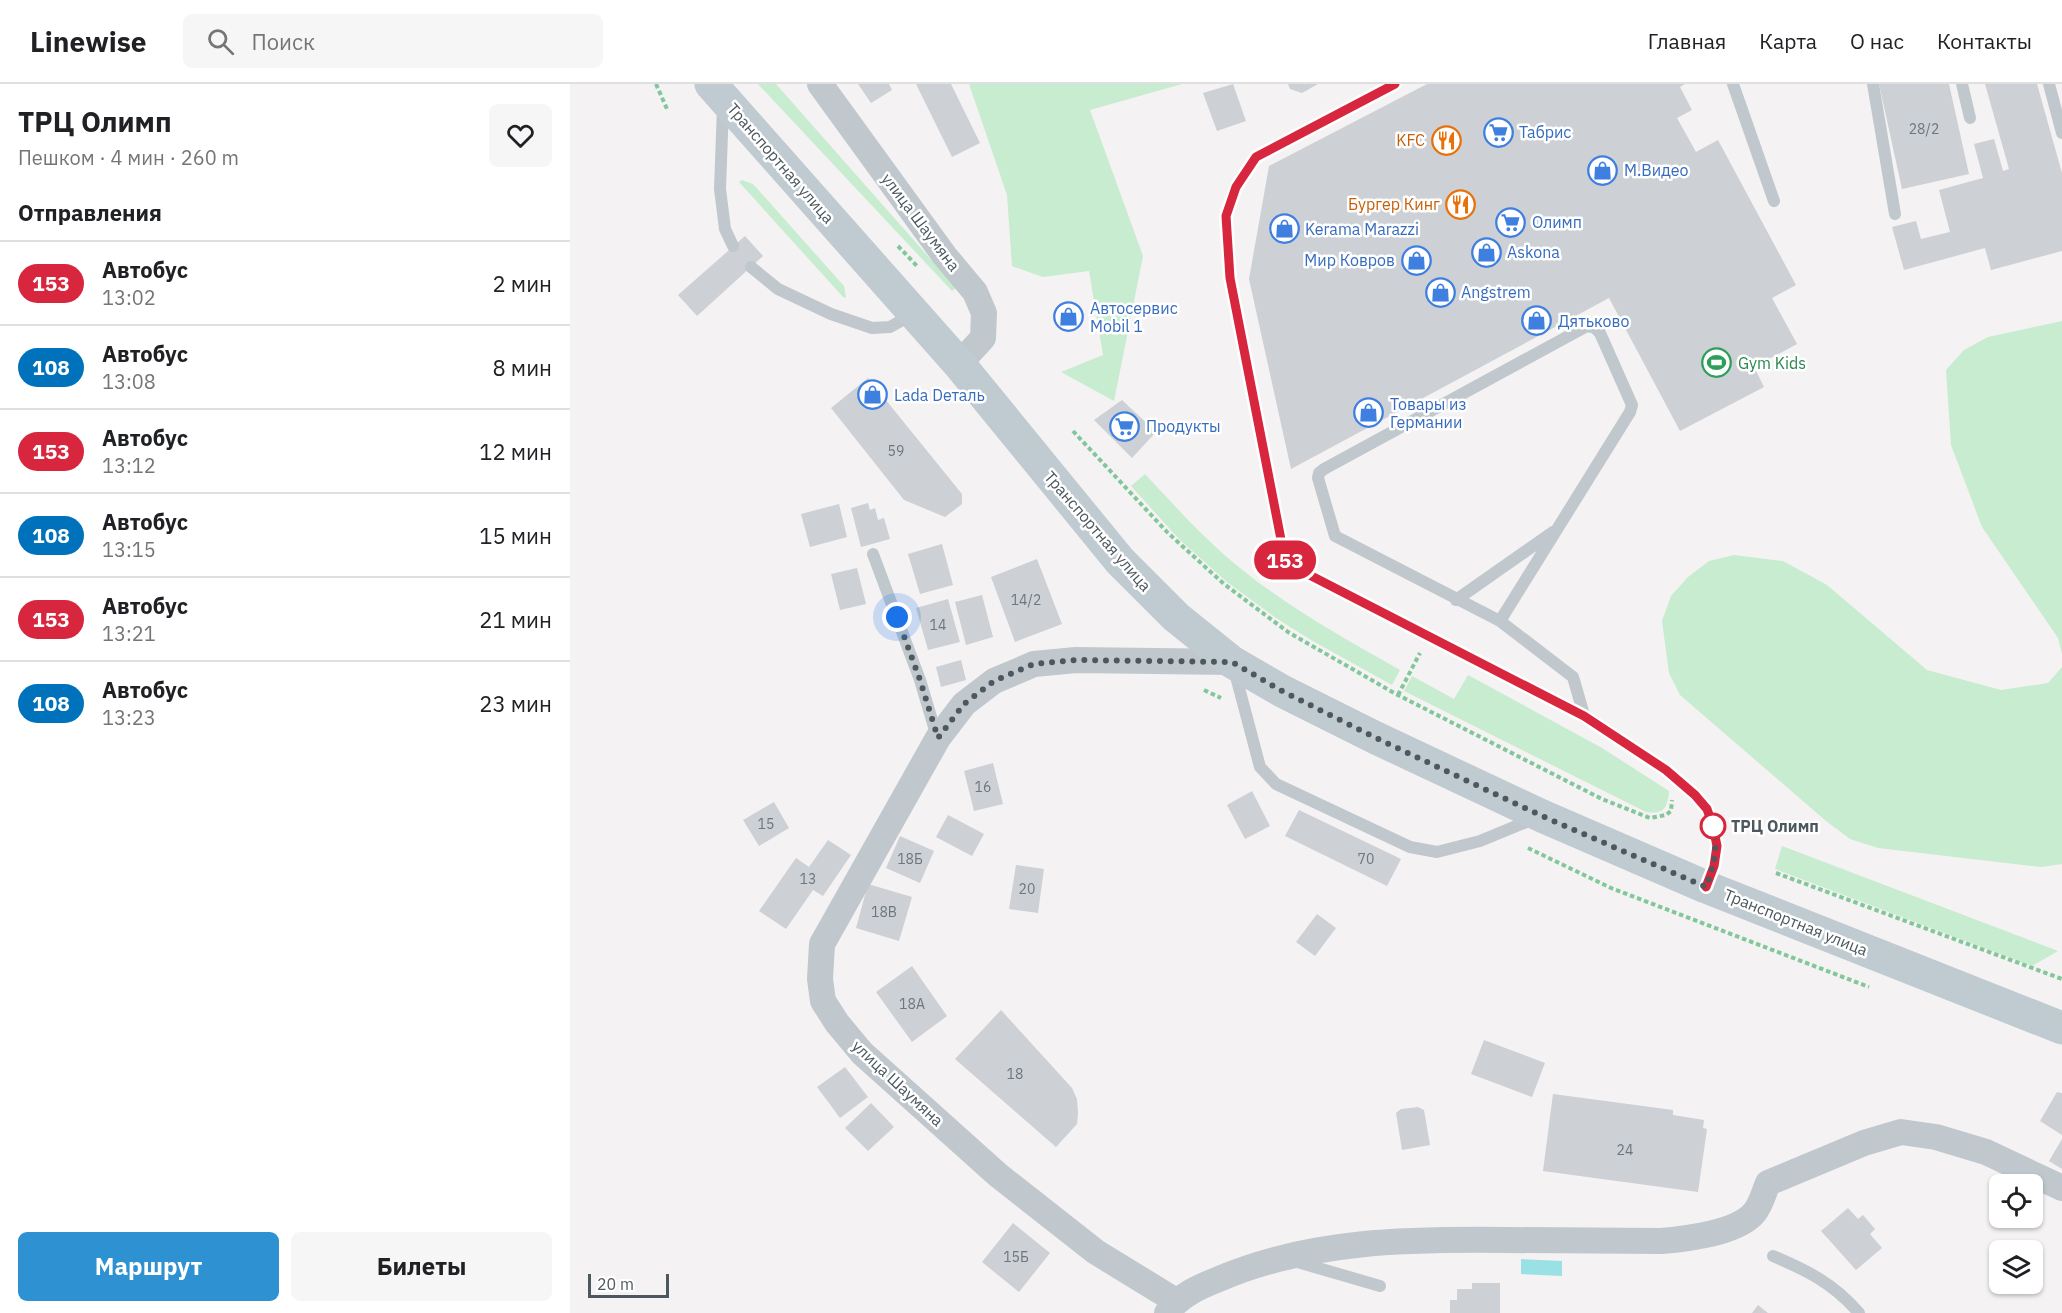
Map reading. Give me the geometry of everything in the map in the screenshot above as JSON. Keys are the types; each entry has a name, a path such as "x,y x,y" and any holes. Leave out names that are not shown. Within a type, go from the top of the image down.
{"main road":[{"name":"Транспортная улица","path":"717,90 959,364 1120,561 1176,617 1232,662 1282,691 1376,738 1542,816 1706,887 2062,1028"}],"street":[{"name":"улица Шаумяна","path":"820,84 944,255 975,292 984,313 983,338 959,364"},
{"name":"улица Шаумяна","path":"1171,1307 998,1175 862,1053 837,1023 823,1001 820,979 822,944 938,738 964,704 994,681 1034,664 1087,660 1232,662"},
{"path":"1171,1307 1199,1287 1239,1271 1281,1257 1329,1247 1432,1239 1661,1241 1697,1238 1731,1228 1754,1213 1768,1183 1864,1143 1901,1132 1936,1137 1986,1152 2062,1188"}],"lane":[{"path":"1395,84 1256,157 1236,187 1226,216 1230,278 1285,560 1302,572 1584,716 1666,770 1695,795 1707,809 1713,826 1717,846 1714,866 1706,887"},
{"path":"1733,84 1774,201"},
{"path":"1873,84 1895,214"},
{"path":"1962,84 1970,118"},
{"path":"2049,84 2062,133"},
{"path":"717,90 720,189 725,229 734,246"},
{"path":"751,267 778,289 831,314 872,328 890,327 914,314"},
{"path":"1500,621 1626,421 1632,405 1600,333 1595,328 1587,327 1319,473 1318,478 1335,536 1500,621 1573,677 1584,716"},
{"path":"1456,600 1559,528"},
{"path":"873,554 920,680 938,738"},
{"path":"1232,662 1260,767 1276,784 1410,847 1437,852 1480,841 1542,816"},
{"path":"1773,1256 1808,1271 1843,1295 1859,1313"},
{"path":"1281,1257 1380,1286"}],"path":[{"path":"656,84 667,109"},
{"path":"894,242 918,268"},
{"path":"1073,431 1168,533 1224,584 1288,632 1398,695 1602,799 1650,818 1666,815 1671,811 1672,799"},
{"path":"1398,695 1418,658"},
{"path":"1202,689 1228,703"},
{"path":"1776,873 2062,979"}],"green space":[{"path":"758,84 776,84 956,288 952,291"},
{"path":"969,84 1182,84 1090,110 1143,256 1114,401 1061,372 1103,355 1089,271 1043,277 1012,266 1007,195"},
{"path":"742,180 753,184 844,286 846,297 844,298 739,182"},
{"path":"2062,321 2062,654 2058,638 1982,527 1951,445 1946,370 1964,350 1988,337"},
{"path":"1145,474 1215,546 1259,583 1318,622 1400,670 1392,685 1311,640 1227,582 1180,540 1131,486"},
{"path":"1734,555 1783,561 1827,585 1927,670 2001,690 2048,683 2062,667 2062,864 2041,867 1878,848 1850,839 1680,695 1669,673 1662,621 1671,596 1688,577 1709,561"},
{"path":"1468,675 1602,748 1669,791 1664,809 1652,813 1646,812 1404,691 1412,676 1454,699"},
{"path":"1782,846 2058,951 2032,966 1775,869"}],"water":[{"path":"1521,1259 1562,1261 1562,1276 1521,1274"}],"building":[{"path":"858,84 889,84 892,90 871,103"},
{"path":"916,84 951,84 980,143 952,157"},
{"path":"1233,84 1246,121 1217,131 1203,93"},
{"path":"1288,84 1318,84 1302,93 1290,89"},
{"name":"Олимп","path":"1427,84 1685,84 1680,87 1692,110 1677,118 1696,152 1718,140 1796,285 1772,298 1797,344 1754,367 1764,387 1680,431 1609,298 1291,469 1249,279 1269,166"},
{"path":"1879,84 1949,84 1969,174 1902,189"},
{"path":"1985,84 2037,84 2062,173 2062,251 1991,270 1985,248 1904,270 1892,227 1916,221 1921,239 1950,232 1939,190 1983,178 1974,144 1994,139 2003,171 2009,169"},
{"path":"745,236 763,256 697,316 678,295"},
{"path":"868,378 962,494 962,504 945,517 904,500 831,408"},
{"name":"Продукты","path":"1122,400 1156,432 1132,458 1094,420"},
{"path":"868,503 870,510 875,508 878,520 884,518 890,539 861,547 851,508"},
{"path":"839,504 847,537 810,547 801,514"},
{"path":"942,544 953,585 920,594 908,554"},
{"path":"1037,559 1062,624 1015,642 991,577"},
{"path":"857,568 866,604 840,610 831,574"},
{"path":"982,595 993,637 966,645 955,602"},
{"path":"948,599 960,642 928,650 916,608"},
{"path":"961,660 966,680 941,687 936,667"},
{"path":"993,763 1003,804 974,811 964,771"},
{"path":"1252,791 1270,826 1245,839 1227,805"},
{"path":"774,802 789,828 759,846 743,820"},
{"path":"1299,810 1401,859 1387,886 1285,836"},
{"path":"948,815 984,834 972,856 936,837"},
{"path":"900,836 934,851 920,883 886,868"},
{"path":"828,840 851,855 823,896 813,890 786,929 759,911 796,858 809,867"},
{"path":"1016,865 1044,869 1038,913 1009,909"},
{"path":"868,884 912,897 899,941 856,928"},
{"path":"1317,914 1336,928 1315,956 1296,942"},
{"path":"912,966 947,1016 912,1042 876,992"},
{"path":"1001,1010 1072,1088 1077,1099 1077,1124 1056,1147 955,1059"},
{"path":"1484,1040 1545,1063 1532,1097 1471,1074"},
{"path":"845,1067 868,1097 840,1118 817,1087"},
{"path":"2057,1092 2062,1093 2062,1135 2040,1121"},
{"path":"1553,1094 1673,1110 1673,1115 1704,1120 1703,1128 1707,1129 1698,1192 1543,1171"},
{"path":"871,1103 894,1127 868,1151 845,1128"},
{"path":"1418,1107 1424,1110 1430,1145 1402,1150 1396,1113 1401,1109"},
{"path":"2062,1139 2062,1169 2049,1161"},
{"path":"1848,1208 1858,1219 1863,1215 1875,1229 1870,1234 1882,1248 1856,1270 1821,1231"},
{"path":"1013,1223 1050,1253 1019,1292 982,1262"},
{"path":"1472,1283 1500,1283 1500,1313 1450,1313 1450,1300 1457,1300 1457,1289 1472,1289"},
{"path":"1758,1305 1768,1313 1752,1313"}],"bus line":[{"name":"153","path":"1395,84 1282,141 1256,157 1236,187 1226,216 1230,278 1285,560 1292,566 1584,716 1666,770 1695,795 1707,809 1713,826 1717,846 1714,866 1706,887"}],"place":[{"name":"Табрис","path":"1498,132"},
{"name":"KFC","path":"1446,140"},
{"name":"М.Видео","path":"1603,170"},
{"name":"Бургер Кинг","path":"1461,204"},
{"name":"Олимп","path":"1511,222"},
{"name":"Kerama Marazzi","path":"1284,229"},
{"name":"Askona","path":"1486,252"},
{"name":"Мир Ковров","path":"1416,260"},
{"name":"Angstrem","path":"1440,292"},
{"name":"Автосервис Mobil 1","path":"1069,317"},
{"name":"Дятьково","path":"1537,321"},
{"name":"Gym Kids","path":"1717,363"},
{"name":"Lada Dеталь","path":"873,395"},
{"name":"Товары из Германии","path":"1369,413"},
{"name":"Продукты","path":"1125,426"},
{"name":"ТРЦ Олимп","path":"1713,826"}],"route":[{"path":"897,617 938,738 964,704 994,681 1034,664 1076,660 1232,662 1282,691 1376,738 1542,816 1706,887 1714,866 1717,846 1713,826"}]}
